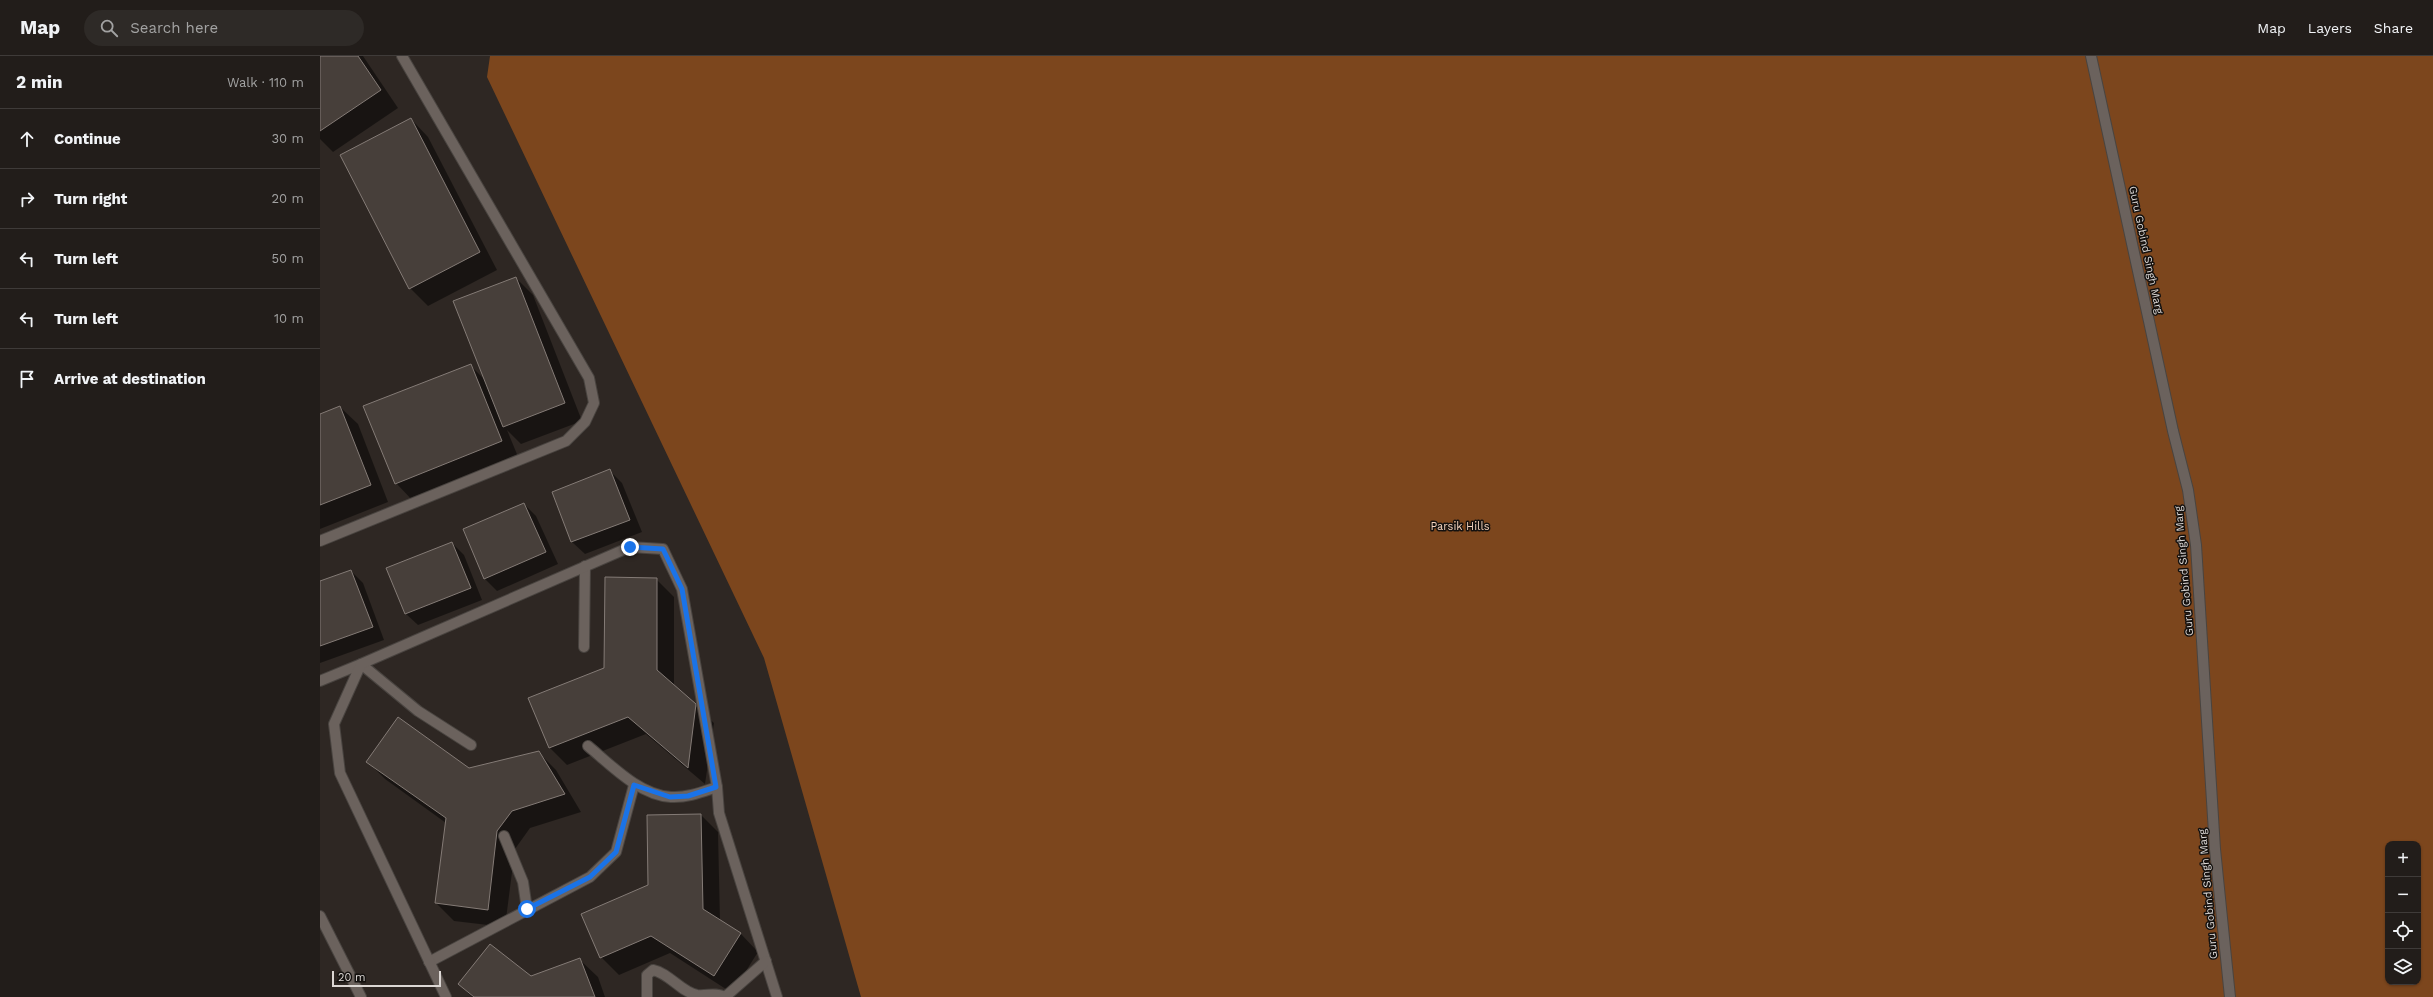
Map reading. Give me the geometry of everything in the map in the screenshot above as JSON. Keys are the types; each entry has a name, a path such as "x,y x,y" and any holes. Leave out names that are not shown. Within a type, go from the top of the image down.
{"street":[{"path":"320,541 566,441 585,422 594,403 589,378 402,56"},
{"name":"Guru Gobind Singh Marg","path":"2091,56 2190,498 2196,545 2215,849 2230,997"},
{"path":"320,681 630,547 663,549 682,589 716,787 719,813 778,997"},
{"path":"584,647 585,566"},
{"path":"361,664 418,711 471,745"},
{"path":"361,664 334,724 340,773 446,997"},
{"path":"588,746 634,785 670,797 688,796 716,787"},
{"path":"429,962 590,877 616,852 634,785"},
{"path":"504,836 523,882 527,909"},
{"path":"320,916 361,997"},
{"path":"647,997 647,975 653,970 662,972 697,994 717,993 725,997 766,961"}],"green space":[{"name":"Parsik Hills","path":"490,56 2433,56 2433,997 861,997 764,658 487,77"}],"building":[{"path":"320,56 358,56 381,90 320,131"},
{"path":"411,118 480,252 409,289 340,155"},
{"path":"516,277 565,403 503,427 453,301"},
{"path":"471,364 502,441 395,484 363,406"},
{"path":"340,406 371,485 320,505 320,414"},
{"path":"610,469 630,520 571,542 552,492"},
{"path":"524,503 546,552 484,579 463,529"},
{"path":"452,542 471,588 405,614 386,568"},
{"path":"351,570 373,627 320,646 320,581"},
{"path":"605,577 657,578 657,670 696,704 688,768 628,717 549,748 528,698 604,668"},
{"path":"398,717 469,768 539,751 565,794 512,811 497,831 488,910 435,903 446,818 366,762"},
{"path":"701,814 703,909 741,933 714,976 651,936 600,958 581,914 648,885 647,815"},
{"path":"490,944 531,976 580,958 595,997 474,997 458,984"}],"route":[{"path":"527,909 590,877 616,852 634,785 670,797 688,796 716,787 682,589 663,549 630,547"}]}
